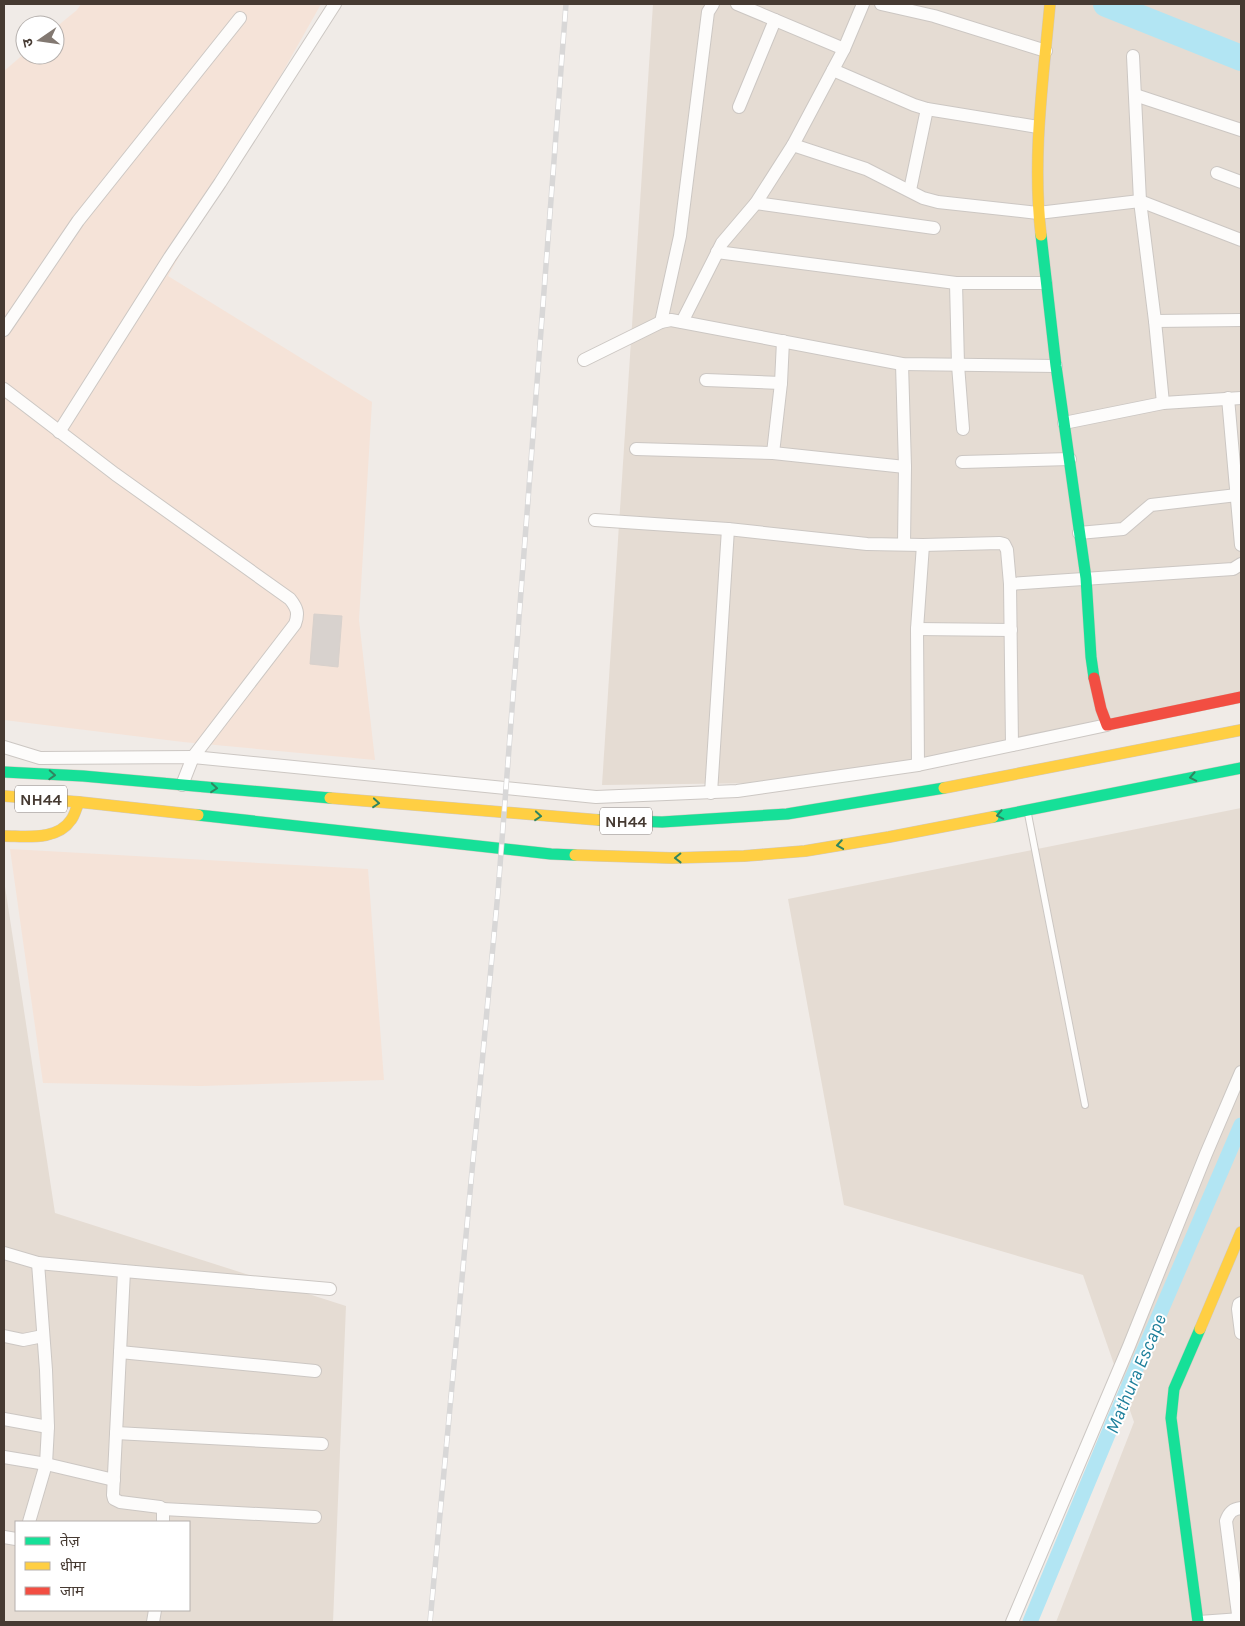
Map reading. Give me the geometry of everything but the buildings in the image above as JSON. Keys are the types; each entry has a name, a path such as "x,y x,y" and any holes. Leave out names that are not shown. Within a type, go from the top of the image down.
{"main road":[{"path":"1050,4 1038,126 1038,213 1056,366 1086,578 1091,657 1101,710 1107,725 1241,697"},
{"name":"NH44","path":"4,772 182,784 584,820 662,822 752,817 815,810 1241,730"},
{"name":"NH44","path":"4,796 79,802 551,854 672,858 744,856 805,851 889,837 1241,768"},
{"path":"4,836 50,835 62,830 71,822 79,802"},
{"path":"1199,1622 1171,1418 1172,1403 1174,1389 1241,1232"}],"street":[{"path":"60,432 170,257 335,4"},
{"path":"661,322 680,236 708,12 713,4"},
{"path":"737,4 844,49"},
{"path":"682,322 717,252 756,203 792,145 844,49 863,4"},
{"path":"881,4 942,18 1046,51"},
{"path":"4,330 78,221 240,18"},
{"path":"739,107 775,20"},
{"path":"1134,56 1140,201 1155,321 1162,403"},
{"path":"833,70 927,109 1038,126"},
{"path":"1135,95 1241,130"},
{"path":"910,190 927,109"},
{"path":"792,145 866,169 923,198 938,202 1038,213 1140,201 1241,240"},
{"path":"1217,173 1241,182"},
{"path":"756,203 934,228"},
{"path":"717,252 956,282 1046,283"},
{"path":"956,282 958,366 963,428"},
{"path":"584,360 661,322 671,320 902,364 1056,366"},
{"path":"1155,321 1241,320"},
{"path":"772,453 781,383 783,341"},
{"path":"902,364 905,467 904,544"},
{"path":"706,380 781,383"},
{"path":"4,390 115,474 290,600 296,608 298,615 296,624 194,757 182,784"},
{"path":"1228,398 1241,545"},
{"path":"1064,423 1162,403 1241,398"},
{"path":"636,448 772,453 905,467"},
{"path":"962,462 1070,459"},
{"path":"1079,533 1123,529 1151,505 1237,495"},
{"path":"596,520 728,529 867,544 1004,544 1007,550 1010,584 1012,745"},
{"path":"711,793 728,529"},
{"path":"918,765 917,629 923,545"},
{"path":"1010,584 1233,568 1241,564"},
{"path":"917,629 1011,630"},
{"path":"4,747 40,758 194,757 596,797 737,791 918,765 1107,725"},
{"path":"1012,1622 1129,1346 1241,1072"},
{"path":"4,1253 38,1263 330,1288"},
{"path":"29,1521 46,1464 48,1427 44,1336 38,1263"},
{"path":"124,1271 113,1495 116,1501 163,1509 315,1517"},
{"path":"1241,1303 1238,1309 1241,1333"},
{"path":"4,1336 23,1340 44,1336"},
{"path":"120,1352 315,1371"},
{"path":"4,1420 48,1427"},
{"path":"116,1433 322,1444"},
{"path":"4,1457 46,1464 114,1480"},
{"path":"1199,1622 1240,1620 1226,1520 1228,1514 1233,1509 1241,1508"},
{"path":"163,1509 163,1521"}],"lane":[{"path":"1027,810 1085,1105"}],"shaded area":[{"path":"81,4 321,4 168,276 372,402 359,620 375,760 183,742 4,720 4,71 15,62 15,65 65,65 65,20"},
{"path":"653,4 1241,4 1241,699 831,778 772,783 602,785"},
{"path":"1241,808 1241,1622 1056,1622 1134,1422 1083,1275 844,1205 788,899"},
{"path":"10,849 368,869 384,1080 201,1086 43,1083"},
{"path":"4,880 55,1213 346,1306 333,1622 4,1622"}],"waterway":[{"name":"Mathura Escape","path":"1106,4 1241,58"},
{"name":"Mathura Escape","path":"1030,1622 1114,1420 1241,1125"}],"railway":[{"path":"430,1622 498,892 566,4"}],"traffic: fast":[{"path":"1041,235 1056,366 1086,578 1094,678"},
{"path":"993,817 1241,768"},
{"path":"4,772 83,776 330,798"},
{"path":"599,820 662,822 787,814 944,788"},
{"path":"198,815 551,854 575,855"},
{"path":"1198,1622 1171,1418 1174,1389 1200,1329"}],"traffic: slow":[{"path":"1041,235 1038,148 1050,4"},
{"path":"944,788 1241,730"},
{"path":"4,796 198,815"},
{"path":"330,798 599,820"},
{"path":"4,836 41,836 58,831 65,827 74,816 79,802"},
{"path":"575,855 672,858 744,856 805,851 993,817"},
{"path":"1200,1329 1241,1232"}],"traffic: jam":[{"path":"1094,678 1101,709 1107,725 1241,697"}]}
